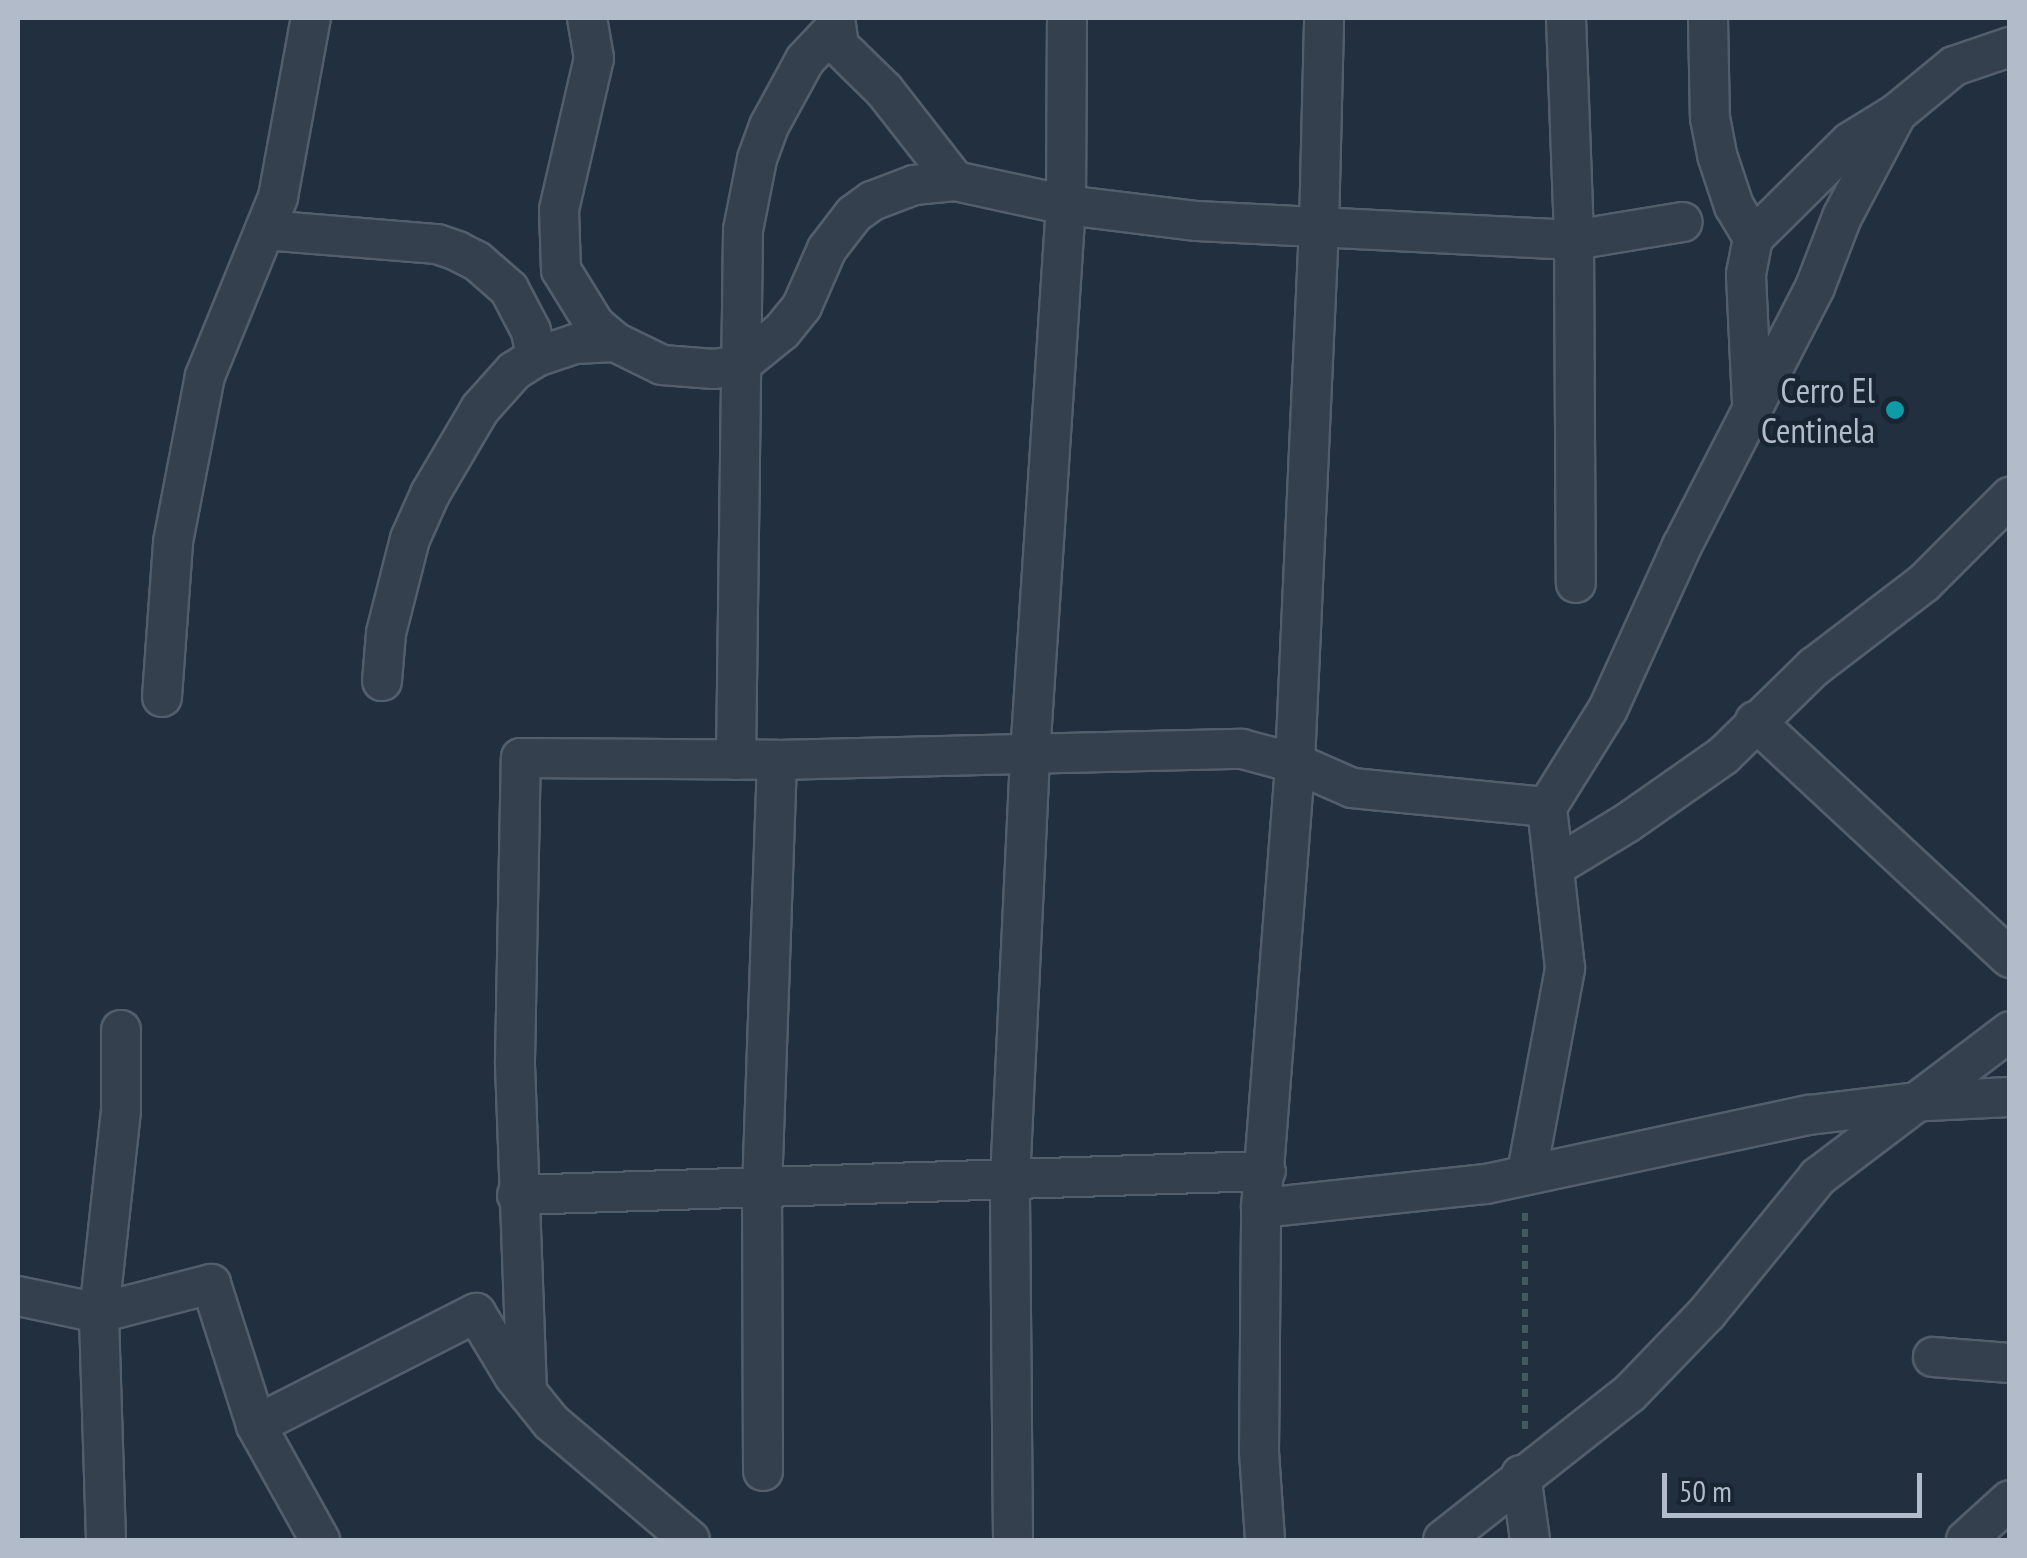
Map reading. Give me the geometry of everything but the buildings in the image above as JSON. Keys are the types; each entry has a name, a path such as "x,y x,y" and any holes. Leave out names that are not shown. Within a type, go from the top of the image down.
{"street":[{"path":"162,697 173,542 206,376 278,198 311,18"},
{"path":"588,18 594,58 559,210 562,270 581,308 615,342 675,367 714,369 740,364 782,331 802,306 827,249 854,214 892,192 955,182 1066,205 1197,220 1574,240 1682,222"},
{"path":"1012,1540 1010,1181 1030,755 1066,205 1067,18"},
{"path":"1265,1540 1259,1452 1261,1208 1295,763 1319,226 1324,18"},
{"path":"1566,18 1574,240 1576,583"},
{"path":"1708,18 1710,118 1717,154 1734,206 1753,238"},
{"path":"835,23 839,46 884,90 955,182"},
{"path":"736,760 742,580 743,230 756,160 784,93 835,23"},
{"path":"1752,404 1746,274 1753,238 1850,142 1898,114 1954,66 2010,47"},
{"path":"1527,1172 1565,968 1547,807 1608,709 1752,404 1815,287 1842,217 1898,114"},
{"path":"265,230 437,244 477,260 509,289 531,331 536,357"},
{"path":"382,681 395,585 419,516 480,408 505,380 536,357 574,344 615,342"},
{"path":"1556,866 1627,823 1724,755 1814,667 1924,583 2010,497"},
{"path":"1755,722 2010,958"},
{"path":"527,1392 517,1195 515,928 521,758 778,760 1242,749 1295,763 1352,788 1547,807"},
{"path":"763,1471 762,1190 778,760"},
{"path":"106,1540 99,1312 121,1110 121,1030"},
{"path":"1443,1540 1630,1394 1706,1313 1818,1178 2010,1031"},
{"path":"1261,1208 1486,1184 1527,1172 1809,1114 1915,1102 2010,1097"},
{"path":"517,1195 1266,1171"},
{"path":"18,1296 99,1312 210,1284 256,1425 320,1540"},
{"path":"256,1425 476,1313 551,1422 690,1540"},
{"path":"1933,1356 2010,1363"},
{"path":"1521,1476 1530,1540"},
{"path":"1966,1540 2010,1500"}],"path":[{"path":"1521,1476 1528,1381 1523,1261 1527,1172"}],"place":[{"name":"Cerro El Centinela","path":"1895,410"}]}
